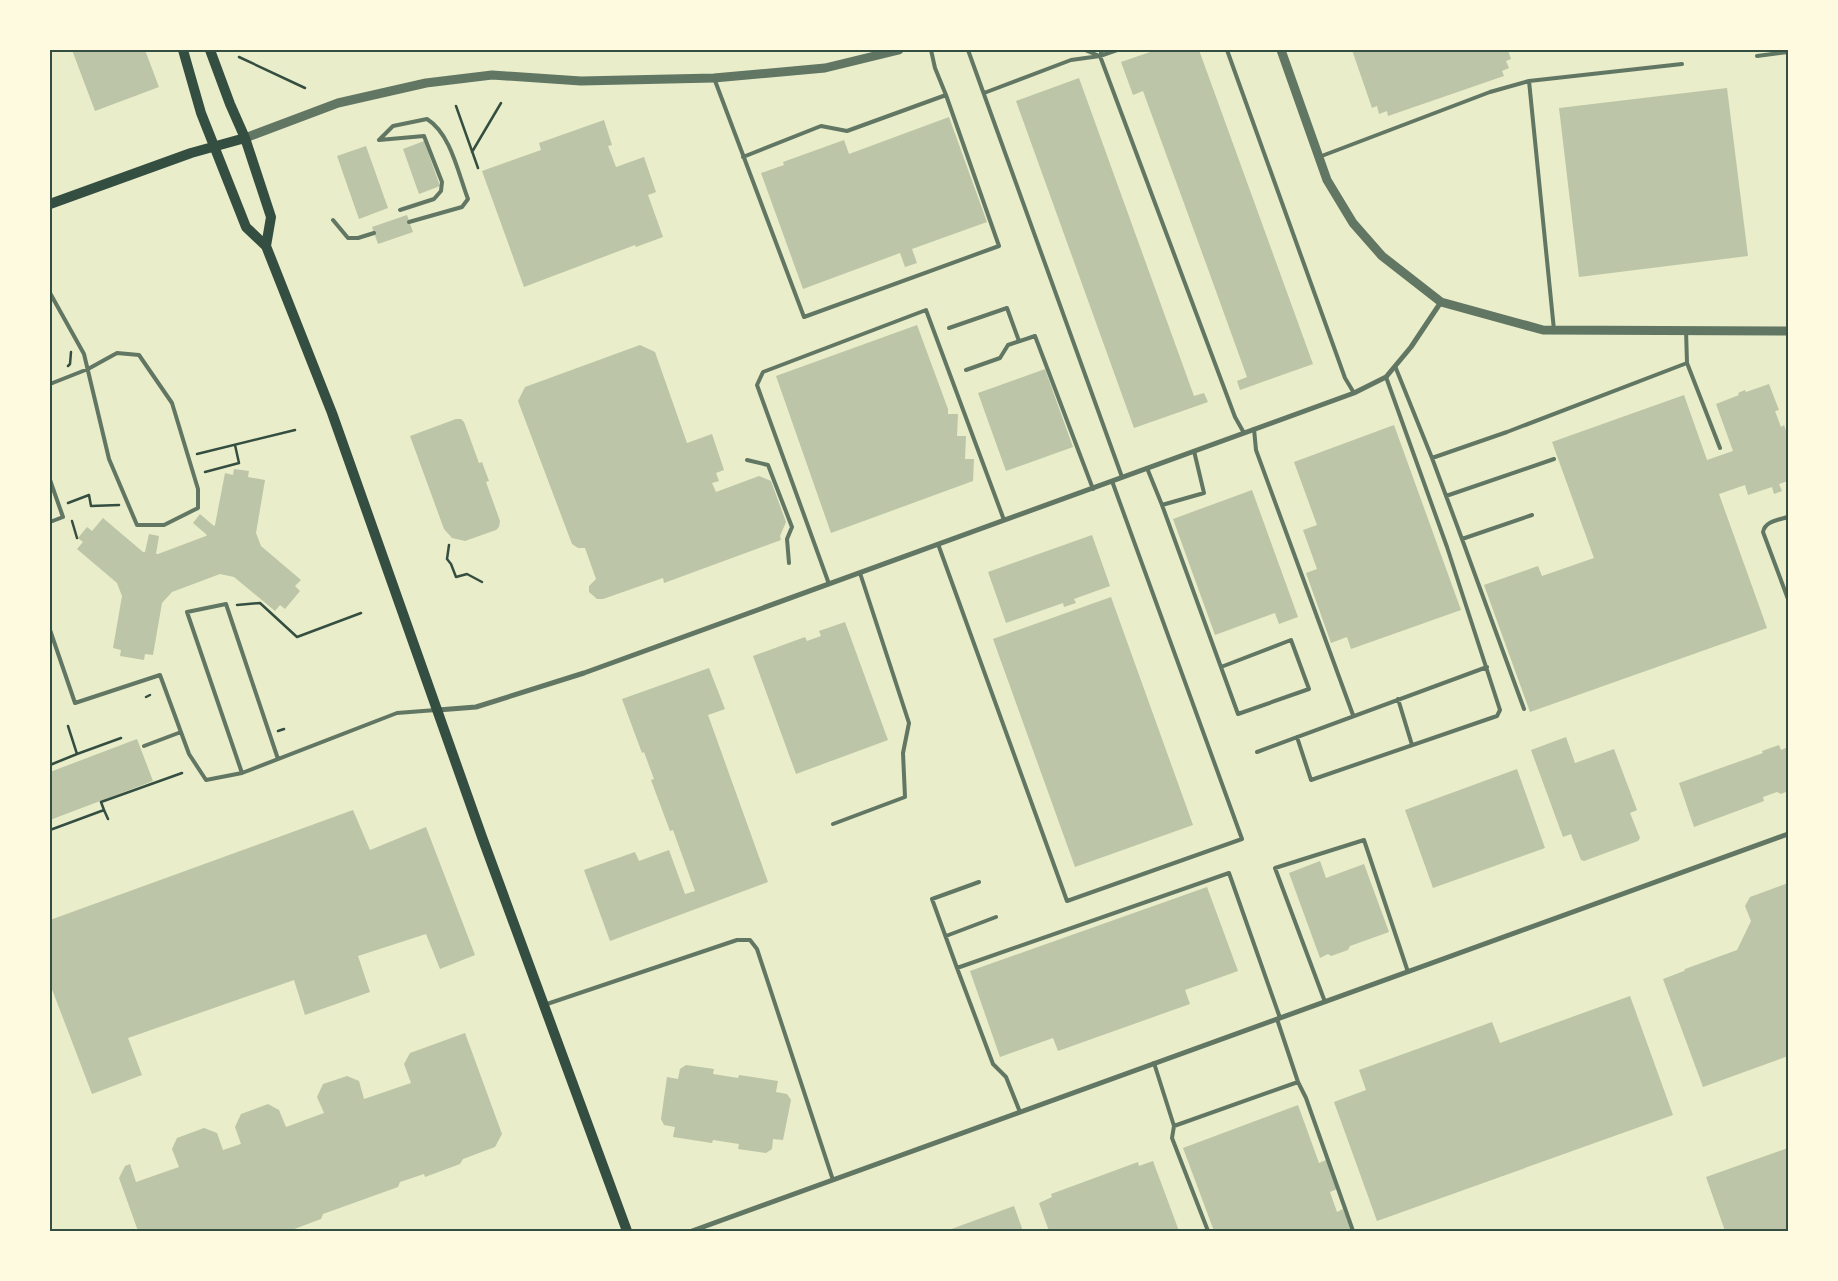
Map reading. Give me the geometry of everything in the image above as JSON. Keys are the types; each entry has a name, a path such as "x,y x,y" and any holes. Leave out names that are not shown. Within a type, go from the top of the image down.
{"main road":[{"path":"183,50 201,113 246,227 266,246 332,413 544,1006 627,1231"},
{"path":"210,50 245,138 271,217 266,246"},
{"path":"50,204 191,153 215,148 245,138"}],"street":[{"path":"245,138 338,103 426,83 492,75 581,81 714,78 825,68 899,50"},
{"path":"1281,50 1327,180 1353,223 1382,256 1441,302 1543,330 1788,331"},
{"path":"438,710 476,708 538,688 1093,489 1354,393 1386,376 1411,347 1441,302"},
{"path":"692,1231 1788,834"}],"lane":[{"path":"714,78 804,317 999,246 935,68 931,50"},
{"path":"968,50 1122,477"},
{"path":"1085,50 1100,56"},
{"path":"1102,50 1100,56 1235,417 1244,433"},
{"path":"984,93 1071,60 1100,56 1116,50"},
{"path":"1228,50 1345,378 1354,393"},
{"path":"1757,56 1788,52"},
{"path":"1319,157 1490,92 1529,81 1682,64"},
{"path":"1529,81 1554,330"},
{"path":"743,157 821,126 847,131 946,95"},
{"path":"400,210 434,199 441,191 442,182 424,136 379,140 394,126 427,119 435,124 446,137 468,199 462,207 409,222"},
{"path":"333,220 348,238 358,238 374,233"},
{"path":"50,293 84,354 88,369 109,459 137,525 164,525 198,508 198,489 172,403 139,355 117,353 88,369 50,384"},
{"path":"950,328 1006,308 1019,341"},
{"path":"829,584 757,385 763,372 926,310 1004,520"},
{"path":"1686,330 1687,363 1720,448"},
{"path":"966,370 1000,358 1008,345 1035,336 1093,489"},
{"path":"1432,458 1507,432 1687,363"},
{"path":"1394,366 1432,458 1524,710"},
{"path":"1297,737 1312,780 1497,716 1500,710 1447,547 1386,376"},
{"path":"1254,429 1256,450 1353,716"},
{"path":"1162,505 1204,493 1194,451"},
{"path":"1446,496 1554,459"},
{"path":"747,460 768,465 772,474 792,527 788,539 789,563"},
{"path":"1147,468 1238,714 1309,688 1291,640 1221,667"},
{"path":"50,480 63,516 50,522"},
{"path":"938,544 1067,901 1242,839 1112,481"},
{"path":"1462,539 1532,515"},
{"path":"1788,517 1768,523 1763,528 1788,599"},
{"path":"833,824 905,797 903,753 909,723 860,572"},
{"path":"242,772 187,612 226,604 278,759"},
{"path":"50,630 75,703 160,674 189,754 206,780 242,772 397,712 438,710"},
{"path":"1257,752 1487,667"},
{"path":"1398,699 1412,745"},
{"path":"144,746 181,732"},
{"path":"1325,1002 1275,868 1364,840 1408,972"},
{"path":"957,968 1229,872 1279,1018 1298,1082 1306,1098 1352,1231"},
{"path":"980,882 932,899 993,1064 1006,1076 1020,1112"},
{"path":"946,936 996,917"},
{"path":"544,1006 737,940 750,940 757,949 833,1180"},
{"path":"1154,1064 1174,1126 1172,1138 1208,1231"},
{"path":"1174,1126 1298,1082"},
{"path":"50,1092 50,1097"}],"path":[{"path":"239,57 305,88"},
{"path":"472,152 500,103"},
{"path":"456,106 478,168"},
{"path":"66,368 70,364 70,345"},
{"path":"188,456 295,430"},
{"path":"205,472 239,463 234,445"},
{"path":"68,503 89,494 91,506 128,505"},
{"path":"72,520 77,538"},
{"path":"449,545 447,559 452,564 456,577 467,574 482,582"},
{"path":"227,606 260,603 297,637 361,613"},
{"path":"146,697 150,695"},
{"path":"68,726 78,754"},
{"path":"50,765 121,738"},
{"path":"108,819 101,802 182,773"},
{"path":"50,830 104,810"}],"building":[{"path":"72,50 145,50 159,87 95,111"},
{"path":"1156,50 1199,50 1313,364 1240,390 1237,381 1247,377 1208,269 1143,91 1133,95 1121,62"},
{"path":"1352,50 1508,50 1511,59 1506,61 1509,68 1502,71 1504,76 1388,116 1387,111 1379,114 1377,106 1372,108"},
{"path":"1079,78 1194,396 1204,393 1208,402 1134,428 1016,101"},
{"path":"1727,88 1748,256 1579,277 1559,108"},
{"path":"949,117 987,222 912,249 917,263 905,267 900,253 803,289 761,173 784,165 783,162 844,140 849,154"},
{"path":"604,120 612,145 608,146 616,167 644,157 656,192 648,195 663,237 636,247 635,245 524,287 482,171 541,150 539,143"},
{"path":"424,141 440,186 419,194 403,149"},
{"path":"366,146 388,208 359,219 337,156"},
{"path":"407,215 413,232 378,244 372,227"},
{"path":"917,325 948,409 948,414 958,414 957,436 966,436 965,459 974,459 973,481 831,533 776,376"},
{"path":"640,345 655,352 687,443 712,434 724,470 716,473 719,481 712,483 716,492 759,476 771,481 786,522 780,536 781,540 664,583 663,578 603,599 597,599 589,592 589,586 596,579 585,548 578,548 572,544 518,401 525,387"},
{"path":"1045,369 1073,447 1006,471 978,393"},
{"path":"1769,384 1779,410 1775,411 1781,427 1784,425 1788,436 1788,481 1779,484 1782,491 1774,494 1772,487 1748,495 1745,485 1719,494 1767,628 1530,712 1484,585 1538,566 1542,576 1594,558 1552,442 1684,395 1707,460 1733,451 1716,404 1739,395 1738,393 1745,390 1746,392"},
{"path":"456,419 461,419 464,422 479,463 482,462 489,481 486,482 500,521 499,527 496,530 465,541 452,538 444,529 410,436"},
{"path":"1394,425 1461,610 1351,649 1347,637 1331,643 1306,573 1317,569 1303,530 1317,525 1294,462"},
{"path":"234,469 249,471 248,477 265,480 256,533 261,546 301,580 295,586 300,591 285,609 280,605 275,611 234,577 220,574 172,592 162,603 153,655 145,654 144,660 120,656 121,650 113,648 122,596 117,583 77,549 83,542 78,538 87,527 92,531 103,518 143,552 145,552 149,534 159,536 156,554 206,536 193,523 200,514 215,525 225,473 233,475"},
{"path":"1252,490 1298,617 1279,624 1275,613 1215,635 1173,519"},
{"path":"1092,535 1110,586 1074,599 1076,603 1064,607 1063,603 1006,623 988,572"},
{"path":"1111,597 1193,825 1075,867 993,639"},
{"path":"845,622 888,740 796,774 753,656 805,637 807,641 821,636 819,631"},
{"path":"709,668 725,709 708,715 768,882 610,941 584,870 635,852 639,861 669,850 685,894 695,891 673,830 670,831 651,780 654,779 622,699"},
{"path":"1566,737 1575,763 1614,749 1637,810 1630,813 1640,838 1638,841 1584,861 1581,860 1571,834 1563,837 1531,750"},
{"path":"137,739 153,781 50,820 50,772"},
{"path":"1779,745 1781,750 1788,747 1788,791 1781,794 1777,792 1763,797 1764,801 1694,827 1679,783 1763,753 1762,751"},
{"path":"1517,769 1545,848 1433,888 1405,810"},
{"path":"353,810 370,850 426,827 475,955 440,969 426,934 358,956 370,992 305,1015 294,980 128,1038 142,1075 92,1094 50,984 50,920"},
{"path":"1320,861 1326,878 1364,864 1389,932 1350,946 1348,950 1331,956 1328,954 1320,958 1289,873"},
{"path":"1788,883 1788,1056 1703,1087 1663,979 1737,950 1751,921 1745,906 1750,897"},
{"path":"1207,887 1238,971 1185,990 1190,1004 1058,1051 1053,1038 1000,1057 970,971"},
{"path":"1630,996 1673,1115 1377,1221 1334,1102 1366,1090 1359,1070 1492,1022 1500,1043"},
{"path":"465,1033 502,1134 495,1147 463,1159 460,1164 425,1177 424,1174 400,1182 398,1187 323,1214 321,1219 289,1231 138,1231 119,1178 125,1166 130,1164 136,1182 179,1167 172,1149 177,1138 204,1128 217,1133 223,1150 241,1144 235,1127 241,1114 268,1104 279,1110 286,1127 324,1113 317,1097 323,1084 347,1076 359,1081 364,1099 411,1083 404,1064 410,1053"},
{"path":"686,1065 714,1069 713,1074 738,1078 739,1075 778,1081 776,1092 787,1094 791,1100 783,1140 773,1139 772,1149 766,1153 738,1149 739,1144 713,1140 712,1143 673,1137 675,1127 664,1125 661,1119 667,1077 678,1079 680,1069"},
{"path":"1298,1105 1319,1163 1326,1160 1337,1189 1330,1192 1337,1212 1343,1209 1351,1231 1214,1231 1183,1148"},
{"path":"1788,1148 1788,1231 1725,1231 1706,1177"},
{"path":"1153,1161 1179,1231 1049,1231 1039,1203 1052,1197 1051,1194 1138,1162 1139,1166"},
{"path":"1014,1206 1023,1231 946,1231"}]}
